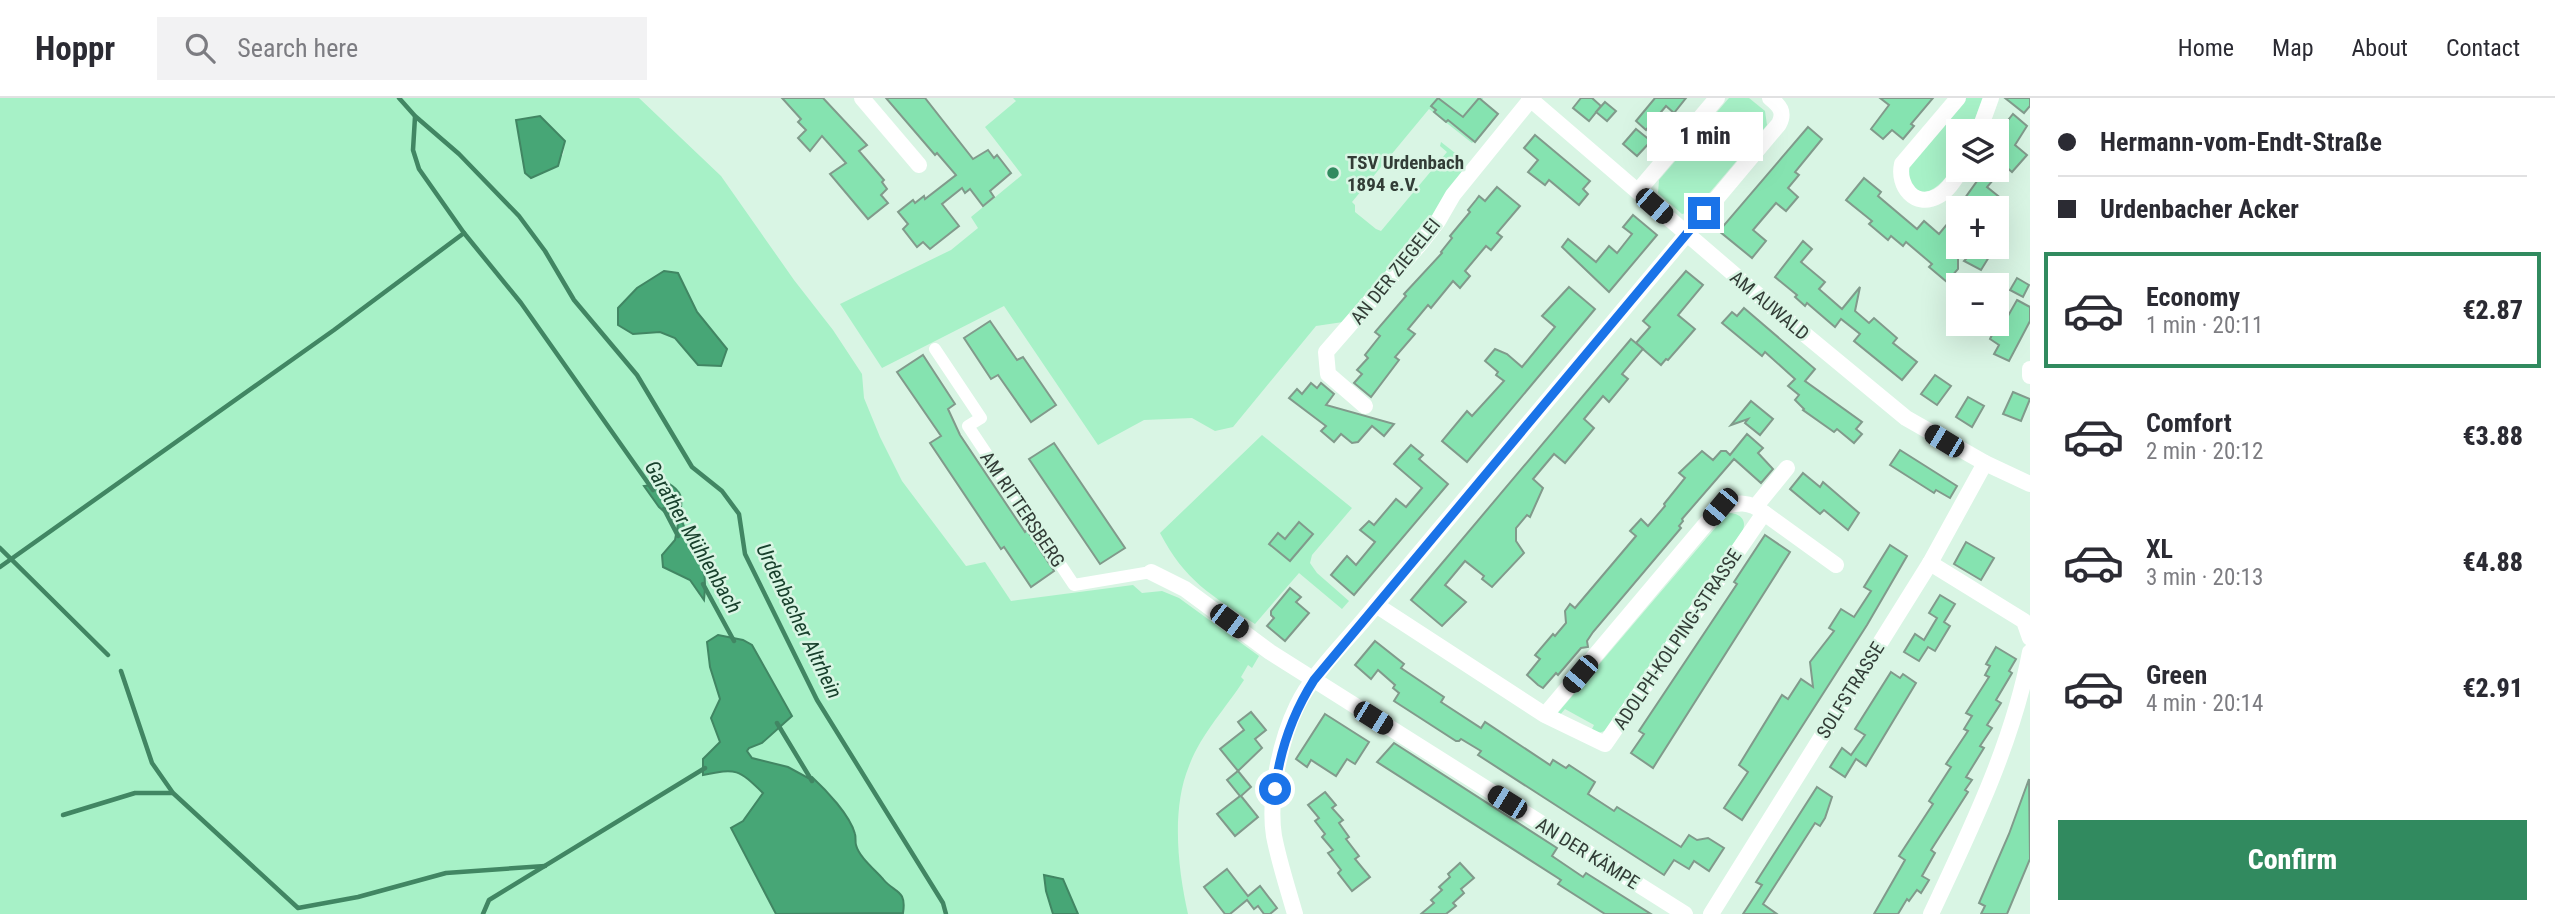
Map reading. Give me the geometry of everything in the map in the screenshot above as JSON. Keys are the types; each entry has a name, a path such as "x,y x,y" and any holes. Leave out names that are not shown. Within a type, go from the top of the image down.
{"street":[{"path":"862,98 919,165"},
{"name":"AM AUWALD","path":"1530,98 1686,234 1898,411 1934,435 2030,484"},
{"name":"AN DER ZIEGELEI","path":"1365,406 1328,374 1326,352 1420,244 1453,195 1530,98"},
{"path":"1638,191 1717,98"},
{"path":"1295,914 1275,838 1272,811 1278,766 1297,706 1314,680 1376,605 1779,124 1783,114 1781,108 1770,98"},
{"path":"1952,182 1943,193 1930,200 1923,200 1909,192 1900,176 1902,163 1958,98"},
{"path":"1983,119 1991,98"},
{"name":"AM RITTERSBERG","path":"935,349 981,418 968,426 1074,585 1151,572 1185,589 1270,652 1314,680"},
{"path":"2030,369 2030,376"},
{"name":"SOLFSTRASSE","path":"1711,914 1930,563 1985,463"},
{"name":"ADOLPH-KOLPING-STRASSE","path":"1376,605 1545,715 1605,744 1787,468"},
{"path":"1545,715 1720,507 1742,502 1760,509 1836,565"},
{"path":"1930,563 2024,621 2030,638"},
{"path":"1931,914 1989,781 2007,733 2030,652"},
{"name":"AN DER KÄMPE","path":"1314,680 1685,914"}],"shaded area":[{"path":"0,98 639,98 721,176 794,280 833,330 862,374 864,398 902,481 966,566 985,562 1011,601 1133,585 1142,593 1162,591 1179,598 1259,656 1252,668 1248,665 1241,677 1244,680 1200,743 1183,783 1178,840 1181,878 1188,914 1078,914 1063,879 1046,891 1053,914 900,914 903,913 897,889 881,877 863,857 856,846 851,824 830,794 810,778 752,758 747,751 762,743 792,715 752,645 710,667 720,700 711,718 720,742 703,759 703,775 736,772 763,793 743,821 731,828 776,914 0,914","holes":["541,116 565,141 563,155 525,173 516,121","664,271 678,273 697,312 727,348 698,365 676,338 660,332 637,288","656,484 681,519 702,559 701,598 691,580 663,567 675,539 678,524 659,507 644,487"]},
{"path":"1013,98 1483,98 1498,114 1472,143 1429,109 1352,202 1355,212 1381,231 1447,152 1440,146 1441,142 1464,160 1464,170 1435,215 1429,216 1394,258 1395,264 1343,322 1316,326 1233,427 1215,431 1192,418 1144,420 1098,445 1004,306 882,368 840,304 951,250 978,228 971,217 1022,175 985,127 1016,101"},
{"path":"1729,98 1749,98 1765,111 1767,125 1694,211 1682,214 1658,193 1659,180"},
{"path":"1964,98 1984,98 1976,119 1947,119"},
{"path":"540,116 565,141 558,166 531,178 525,173 516,120"},
{"path":"1946,120 1946,177 1943,181 1929,191 1917,191 1909,179 1908,167"},
{"path":"664,271 678,273 697,312 727,349 721,366 698,365 675,338 660,332 633,334 618,325 618,308 637,288"},
{"path":"1262,435 1352,508 1312,555 1310,563 1317,573 1349,601 1342,609 1299,573 1255,624 1200,586 1169,550 1160,533"},
{"path":"668,483 679,492 682,521 702,565 704,600 690,580 663,567 662,555 675,540 678,524 659,507 644,486"},
{"path":"1728,513 1741,517 1743,530 1607,730 1590,733 1594,725 1565,709 1559,716 1556,715"},
{"path":"718,635 743,640 752,645 792,716 762,743 747,751 752,758 788,767 808,778 812,777 824,789 848,819 860,854 901,895 903,913 776,914 731,828 743,821 763,793 736,772 723,771 703,775 703,759 720,742 711,718 720,699 710,667 707,642"},
{"path":"1044,875 1063,879 1078,914 1053,914"}],"building":[{"path":"782,98 823,98 867,145 859,151 884,180 882,182 887,189 881,195 888,203 868,219 830,174 846,163 822,136 810,151 798,138 806,130 798,122 801,119"},
{"path":"886,98 925,98 973,159 988,150 994,158 997,155 1011,173 990,191 994,197 983,206 970,189 965,193 962,188 942,204 959,226 930,249 923,242 917,247 903,229 908,224 898,212 913,200 915,203 924,196 925,199 956,175"},
{"path":"1438,98 1463,117 1479,98 1498,114 1475,142 1434,112 1436,110 1431,106"},
{"path":"1581,98 1592,98 1601,106 1589,121 1573,108"},
{"path":"1655,98 1686,98 1674,113 1666,106 1646,130 1636,121"},
{"path":"1880,98 1933,98 1911,124 1914,126 1903,139 1892,130 1883,139 1871,129 1889,105"},
{"path":"2005,98 2030,98 2030,106 2024,113"},
{"path":"1605,102 1616,111 1607,121 1596,112"},
{"path":"2013,114 2027,126 2015,145 2027,155 2012,172 2009,169 2009,119"},
{"path":"1808,127 1822,139 1795,172 1799,175 1788,188 1798,197 1786,211 1776,203 1753,230 1766,241 1752,258 1719,231"},
{"path":"1636,129 1651,141 1637,156 1623,144"},
{"path":"1535,135 1590,181 1583,189 1588,194 1579,205 1549,180 1545,185 1528,172 1538,160 1524,148"},
{"path":"1864,178 1881,192 1878,196 1917,229 1924,221 1939,234 1946,226 1946,259 1958,259 1958,269 1955,273 1946,273 1946,281 1929,267 1932,264 1906,242 1903,246 1891,236 1888,240 1869,224 1872,221 1846,200"},
{"path":"1976,182 1991,182 1987,187 1998,196 1966,196"},
{"path":"1497,187 1520,206 1497,233 1502,237 1491,250 1486,246 1465,271 1470,276 1460,288 1453,281 1431,308 1428,305 1408,329 1415,334 1395,357 1399,360 1371,397 1354,383 1362,374 1357,370 1368,358 1365,355 1380,336 1375,332 1406,296 1404,294 1442,253 1452,238 1450,236 1470,212 1468,210 1479,196 1485,201"},
{"path":"1633,215 1657,235 1609,292 1562,247 1568,239 1596,262 1609,246 1617,253 1632,234 1623,227"},
{"path":"1803,241 1812,249 1801,262 1825,282 1819,289 1842,309 1860,287 1855,311 1869,323 1874,318 1897,338 1893,343 1917,362 1902,380 1854,341 1860,334 1841,319 1835,327 1807,303 1805,306 1795,297 1797,295 1775,277"},
{"path":"1966,259 1988,259 1981,270 1964,261"},
{"path":"1686,271 1703,285 1678,315 1695,329 1661,365 1636,343 1650,327 1643,321"},
{"path":"2017,278 2029,285 2023,297 2010,290"},
{"path":"1569,287 1595,309 1467,462 1442,441 1467,411 1472,416 1504,381 1485,361 1495,349 1507,354 1522,367 1555,327 1542,316"},
{"path":"2017,300 2030,307 2030,321 2009,361 1994,354 1999,345 1990,339 1992,336 2009,336 2009,314"},
{"path":"1744,308 1815,369 1805,381 1862,422 1856,429 1862,434 1854,443 1837,429 1834,432 1803,410 1795,400 1799,395 1788,386 1795,379 1765,352 1762,356 1722,323 1732,312 1737,316"},
{"path":"990,321 1017,360 1023,357 1056,405 1031,422 998,375 991,379 964,338"},
{"path":"1631,339 1643,349 1622,374 1628,379 1609,402 1603,396 1584,419 1594,428 1565,463 1554,454 1533,479 1543,488 1530,517 1527,515 1516,528 1516,541 1524,553 1492,587 1482,579 1484,576 1465,561 1445,585 1466,602 1442,626 1411,600"},
{"path":"923,355 955,404 948,409 960,435 1054,571 1031,587 1004,547 1001,549 930,443 941,436 897,372"},
{"path":"1935,375 1951,386 1937,405 1921,394"},
{"path":"1311,383 1317,388 1321,383 1334,394 1326,405 1394,424 1384,436 1372,426 1358,442 1352,443 1341,434 1334,442 1321,431 1326,426 1289,398 1297,389 1302,394"},
{"path":"2013,392 2030,399 2021,421 2003,414"},
{"path":"1968,397 1984,406 1972,427 1956,417"},
{"path":"1751,401 1773,419 1760,435 1745,423 1748,419 1731,425"},
{"path":"1747,434 1763,448 1758,453 1773,469 1761,483 1734,459 1682,519 1679,526 1681,528 1593,632 1587,641 1588,647 1581,648 1543,688 1538,685 1527,675 1540,659 1535,655 1566,623 1565,611 1570,604 1575,608 1636,536 1630,531 1641,519 1648,526 1685,478 1679,473 1702,451 1713,460 1721,451 1730,455"},
{"path":"1054,443 1125,548 1100,564 1029,459"},
{"path":"1411,445 1423,455 1419,459 1448,484 1354,595 1331,575 1347,556 1356,565 1375,542 1360,530 1369,521 1374,525 1396,499 1406,507 1422,488 1394,464"},
{"path":"1900,450 1957,486 1950,498 1936,490 1934,493 1890,465"},
{"path":"1803,473 1820,487 1823,482 1859,513 1848,530 1824,510 1820,514 1790,489"},
{"path":"1299,522 1313,534 1290,561 1269,544 1278,533 1285,539"},
{"path":"1765,535 1790,552 1653,768 1631,753 1644,734 1639,731 1737,584 1734,582"},
{"path":"1966,542 1994,558 1981,580 1954,564"},
{"path":"1890,545 1907,556 1867,625 1742,820 1724,808 1748,772 1739,765 1782,695 1788,699 1801,679 1813,687 1810,662 1834,631 1829,628 1841,609 1854,617 1871,591 1864,587"},
{"path":"1290,588 1301,597 1296,602 1309,613 1285,641 1267,626 1274,618 1271,611"},
{"path":"1940,595 1955,604 1944,622 1950,626 1935,651 1928,647 1919,661 1904,652 1915,634 1924,640 1937,618 1929,613"},
{"path":"1375,641 1404,664 1401,668 1444,697 1441,702 1481,728 1485,722 1550,765 1553,760 1566,768 1569,765 1595,782 1588,794 1614,811 1617,807 1681,847 1689,835 1697,840 1708,838 1724,848 1709,871 1694,861 1689,869 1674,860 1664,875 1478,755 1481,751 1461,739 1456,741 1394,701 1399,693 1393,688 1395,685 1378,670 1371,679 1355,665"},
{"path":"1996,647 2016,659 2009,671 2012,673 1996,700 2001,703 1987,725 1992,728 1980,746 1984,748 1966,777 1972,780 1965,790 1968,792 1931,850 1935,853 1922,876 1929,880 1921,893 1917,890 1909,901 1907,899 1898,914 1874,914 1905,860 1899,856 1933,804 1929,801 1951,767 1946,764 1968,731 1964,729 1972,716 1966,713 1989,677 1985,675 1990,666 1986,664"},
{"path":"1891,672 1900,678 1903,674 1916,683 1866,766 1856,759 1845,777 1830,767 1842,748 1851,755 1865,735 1855,729"},
{"path":"1251,712 1266,730 1255,739 1262,748 1238,771 1220,749 1244,730 1238,722"},
{"path":"1325,714 1369,742 1355,764 1347,759 1336,776 1311,760 1307,767 1296,759"},
{"path":"1394,743 1557,848 1552,856 1583,877 1586,873 1651,914 1605,914 1558,884 1561,880 1377,762"},
{"path":"1238,771 1251,787 1241,796 1258,817 1235,836 1217,814 1240,796 1227,780"},
{"path":"2029,779 2030,859 2007,914 1981,914 1985,906 1979,903"},
{"path":"1817,787 1832,797 1820,826 1815,823 1763,904 1777,914 1743,914 1762,885 1756,882"},
{"path":"1325,792 1336,805 1332,808 1343,820 1339,823 1349,837 1346,839 1359,856 1355,859 1370,877 1352,891 1338,873 1341,870 1328,853 1333,850 1322,837 1325,834 1315,821 1319,818 1308,805"},
{"path":"1460,863 1474,878 1461,889 1464,893 1453,903 1456,906 1446,914 1421,914 1434,903 1431,900 1442,890 1439,887"},
{"path":"1227,869 1248,896 1260,886 1277,908 1270,914 1264,914 1258,906 1254,909 1247,900 1230,914 1225,914 1204,887"}],"waterway":[{"name":"Urdenbacher Altrhein","path":"399,98 415,116 459,154 519,216 545,251 574,300 637,375 692,467 722,491 739,514 745,554 817,700 943,903 946,914"},
{"name":"Garather Mühlenbach","path":"415,117 413,150 419,169 464,233 521,303 653,490"},
{"path":"0,567 334,330 464,233"},
{"name":"Garather Mühlenbach","path":"664,509 678,536"},
{"path":"0,548 108,655"},
{"name":"Garather Mühlenbach","path":"703,584 734,641"},
{"path":"121,671 152,763 173,793 298,908 358,897 446,873 545,866"},
{"name":"Garather Mühlenbach","path":"777,723 812,781"},
{"path":"483,914 489,900 705,768"},
{"path":"63,815 135,793 172,793"}],"place":[{"name":"TSV Urdenbach 1894 e.V.","path":"1333,173"}],"route":[{"path":"1275,789 1278,766 1297,706 1314,680 1704,213"}]}
